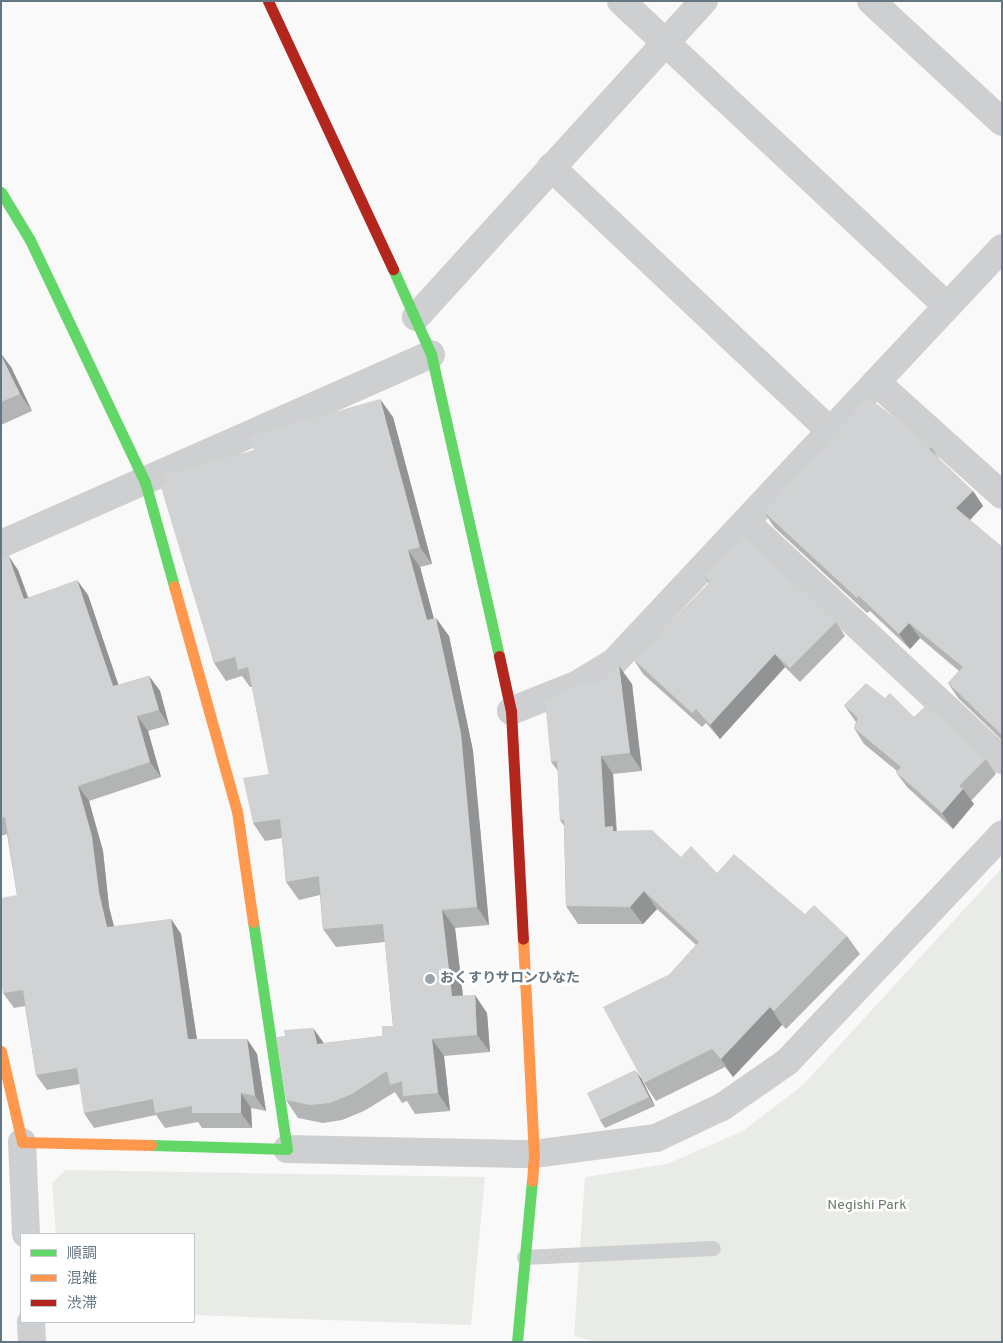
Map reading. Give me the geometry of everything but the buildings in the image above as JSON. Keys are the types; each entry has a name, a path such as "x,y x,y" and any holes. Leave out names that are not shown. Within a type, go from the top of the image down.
{"street":[{"path":"268,1 416,316 431,354 511,711 534,1154 517,1342"},
{"path":"621,1 947,306"},
{"path":"416,316 551,166 704,1"},
{"path":"871,1 1002,122"},
{"path":"551,166 830,430"},
{"path":"1,192 30,240 145,482 237,811 287,1149"},
{"path":"511,711 578,684 614,662 1002,248"},
{"path":"1,544 431,354"},
{"path":"876,382 1002,495"},
{"path":"746,523 1002,760"},
{"path":"22,1142 534,1154 656,1138 722,1107 787,1062 1002,835"},
{"path":"1,1051 22,1142 26,1233"},
{"path":"31,1323 32,1342"}],"lane":[{"path":"524,1258 714,1248"}],"green space":[{"name":"Negishi Park","path":"1002,868 1002,1342 596,1342 574,1336 585,1177 667,1164 743,1131 803,1085"},
{"path":"66,1170 485,1177 471,1325 195,1315 195,1233 56,1233 52,1183"}],"traffic: fast":[{"path":"1,192 30,240 145,482 174,586"},
{"path":"393,269 431,354 499,656"},
{"path":"151,1145 287,1149 253,922"},
{"path":"517,1342 532,1181"}],"traffic: slow":[{"path":"174,586 237,811 253,922"},
{"path":"523,939 534,1154 532,1181"},
{"path":"1,1051 22,1142 151,1145"}],"traffic: jam":[{"path":"268,1 393,269"},
{"path":"499,656 511,711 523,939"}],"place":[{"name":"おくすりサロンひなた","path":"430,979"}]}
